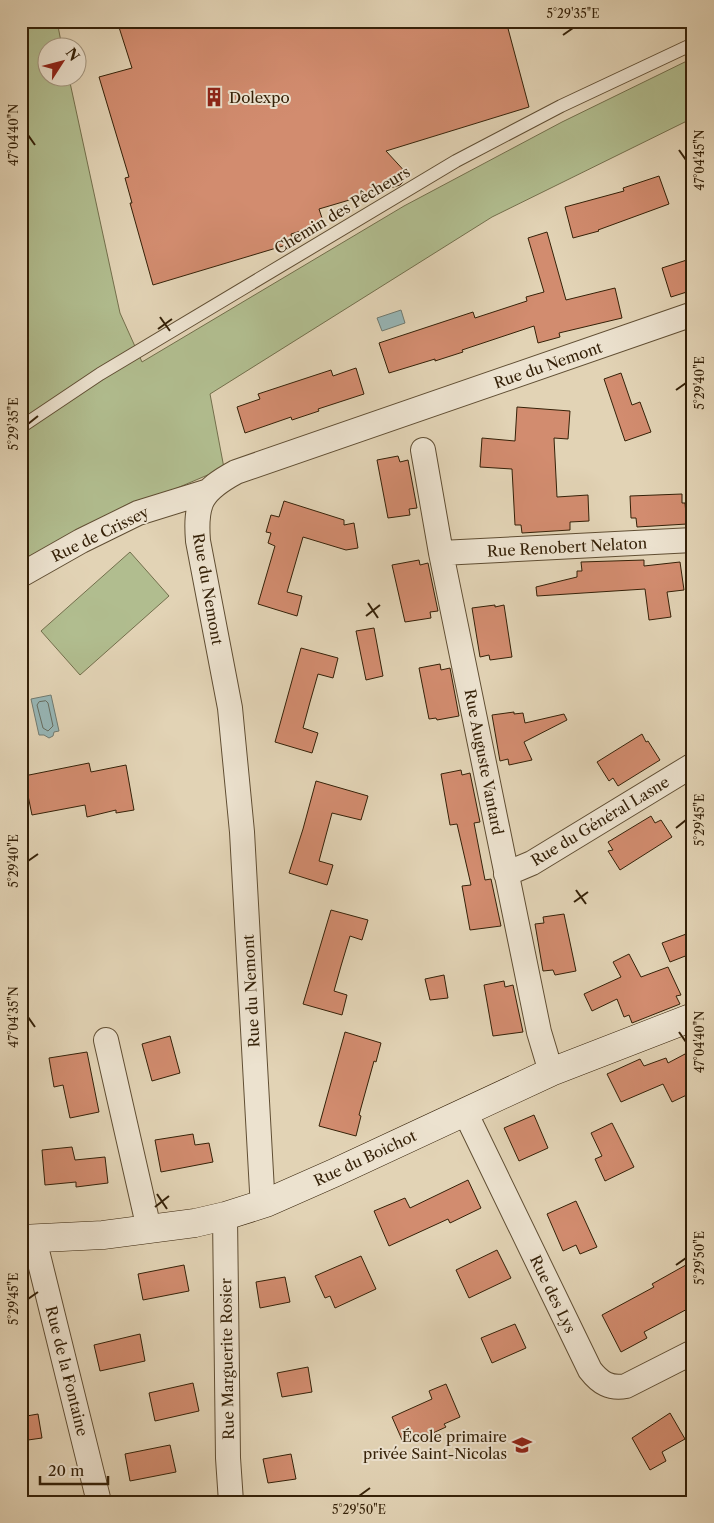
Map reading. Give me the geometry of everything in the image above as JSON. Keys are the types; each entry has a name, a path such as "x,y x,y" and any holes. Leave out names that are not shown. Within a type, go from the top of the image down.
{"street":[{"name":"Rue du Nemont","path":"266,1203 262,1191 242,832 230,708 198,541 197,519 201,503 209,491 221,480 236,472 693,314"},
{"name":"Rue Auguste Vantard","path":"423,450 441,553 506,874 539,1032 551,1072"},
{"name":"Rue de Crissey","path":"21,575 81,541 138,513 209,491"},
{"name":"Rue Renobert Nelaton","path":"441,553 693,540"},
{"name":"Rue du Général Lasne","path":"506,874 532,863 693,765"},
{"name":"Rue du Boichot","path":"29,1239 103,1234 195,1223 226,1216 266,1203 551,1072 693,1017"},
{"path":"106,1040 149,1229"},
{"name":"Rue des Lys","path":"465,1112 595,1376 608,1386 618,1388 634,1383 693,1352"},
{"name":"Rue Marguerite Rosier","path":"226,1216 228,1458 232,1502"},
{"name":"Rue de la Fontaine","path":"29,1239 37,1251 99,1502"}],"lane":[{"name":"Chemin des Pêcheurs","path":"21,428 100,374 456,161 561,106 693,44"}],"green space":[{"path":"21,21 57,21 60,38 38,38 38,88 71,88 120,313 142,362 404,206 562,122 693,58 693,118 492,217 210,394 224,468 107,518 21,564"},
{"path":"130,552 169,596 80,675 41,631"}],"water":[{"path":"401,310 405,323 382,331 377,318"},
{"path":"51,695 59,731 54,732 53,736 49,738 39,735 31,699"}],"building":[{"path":"117,21 506,21 529,107 386,151 409,176 400,185 319,209 324,224 291,234 293,243 153,285 130,203 132,203 125,178 129,177 99,77 132,68"},
{"path":"659,176 669,204 599,231 573,238 565,207 624,191 623,188"},
{"path":"547,232 566,300 615,288 622,318 559,333 560,337 538,343 534,326 462,350 463,352 389,373 379,343 473,312 475,318 527,301 526,297 544,292 528,238"},
{"path":"693,258 693,290 671,297 662,268"},
{"path":"356,368 364,394 318,409 319,411 292,420 291,417 245,433 237,407 260,399 258,394 331,370 333,376"},
{"path":"621,373 632,405 640,402 651,432 625,441 604,379"},
{"path":"517,407 570,411 568,439 554,438 557,497 588,495 589,521 570,522 570,530 522,533 521,525 515,525 512,469 480,467 482,438 515,441"},
{"path":"398,456 400,462 408,460 417,508 409,509 410,515 388,518 377,460"},
{"path":"682,494 687,524 637,527 636,518 631,518 630,496"},
{"path":"284,501 344,520 344,525 354,523 358,548 346,550 303,537 287,592 302,596 297,616 258,604 275,546 268,543 271,533 266,532 271,515 279,517"},
{"path":"419,560 420,565 428,563 438,611 430,612 431,618 405,622 392,565"},
{"path":"644,560 644,566 680,562 684,590 667,592 671,617 649,620 645,589 537,596 536,587 577,577 577,571 582,571 581,562"},
{"path":"495,605 495,607 504,605 512,657 490,660 489,655 480,657 472,608"},
{"path":"374,628 383,676 366,680 356,631"},
{"path":"301,648 338,658 333,678 318,674 310,702 303,728 318,733 312,753 275,742"},
{"path":"440,664 441,670 450,668 459,716 437,720 436,718 429,719 419,668"},
{"path":"514,712 514,714 523,713 525,723 564,714 567,720 524,742 532,760 509,765 508,759 500,761 492,715"},
{"path":"642,734 660,760 618,786 613,778 609,781 597,762"},
{"path":"89,763 91,772 126,765 134,810 116,813 116,810 87,817 85,805 32,815 24,776"},
{"path":"461,770 462,775 470,773 480,822 474,823 485,880 491,879 501,926 470,930 462,886 471,885 457,824 450,825 441,774"},
{"path":"316,781 368,796 361,820 332,813 319,861 333,865 327,885 289,873"},
{"path":"651,816 655,823 661,820 672,837 620,870 608,851 613,850 608,842"},
{"path":"331,910 368,920 362,940 350,936 334,991 347,995 342,1015 303,1004"},
{"path":"564,914 576,971 555,975 553,970 543,971 535,924 544,923 543,917"},
{"path":"689,933 693,942 693,953 670,962 662,943"},
{"path":"629,954 641,977 668,967 681,995 676,996 680,1004 632,1023 629,1015 624,1017 617,999 592,1011 584,994 621,977 613,962"},
{"path":"444,975 448,998 430,1000 425,979"},
{"path":"504,981 505,987 513,985 523,1032 493,1036 484,985"},
{"path":"345,1032 381,1043 359,1115 361,1116 356,1136 319,1126"},
{"path":"170,1036 180,1073 152,1081 142,1044"},
{"path":"87,1052 99,1112 70,1118 63,1085 54,1087 49,1058"},
{"path":"685,1054 686,1057 693,1055 693,1092 672,1102 663,1084 621,1102 607,1074 640,1059 644,1066 666,1058 668,1063"},
{"path":"534,1115 548,1148 519,1161 504,1128"},
{"path":"612,1123 634,1167 605,1181 595,1159 602,1156 591,1133"},
{"path":"193,1134 195,1145 209,1143 213,1162 161,1172 155,1140"},
{"path":"72,1147 75,1160 105,1157 108,1183 76,1187 76,1182 45,1185 42,1150"},
{"path":"468,1180 481,1208 450,1223 448,1219 389,1246 374,1211 405,1198 410,1208"},
{"path":"576,1201 597,1247 580,1254 576,1245 563,1251 547,1214"},
{"path":"497,1250 511,1278 469,1298 456,1270"},
{"path":"361,1256 376,1289 335,1308 330,1296 325,1298 315,1276"},
{"path":"693,1261 693,1306 644,1332 647,1338 621,1352 602,1315 654,1287 652,1284"},
{"path":"184,1265 189,1291 143,1300 138,1274"},
{"path":"285,1277 290,1302 260,1308 256,1282"},
{"path":"515,1324 526,1348 492,1363 481,1338"},
{"path":"140,1334 145,1361 100,1371 94,1345"},
{"path":"308,1367 312,1392 282,1397 277,1373"},
{"path":"193,1383 199,1411 155,1421 149,1393"},
{"path":"446,1384 460,1417 444,1424 446,1427 422,1438 421,1434 403,1442 392,1417 432,1399 429,1391"},
{"path":"670,1413 685,1439 662,1452 666,1461 650,1470 632,1438"},
{"path":"38,1414 42,1438 21,1441 21,1417"},
{"path":"170,1445 176,1472 130,1481 125,1454"},
{"path":"291,1454 296,1479 268,1483 263,1459"}],"place":[{"name":"Dolexpo","path":"214,97"},
{"name":"École primaire privée Saint-Nicolas","path":"522,1445"}]}
